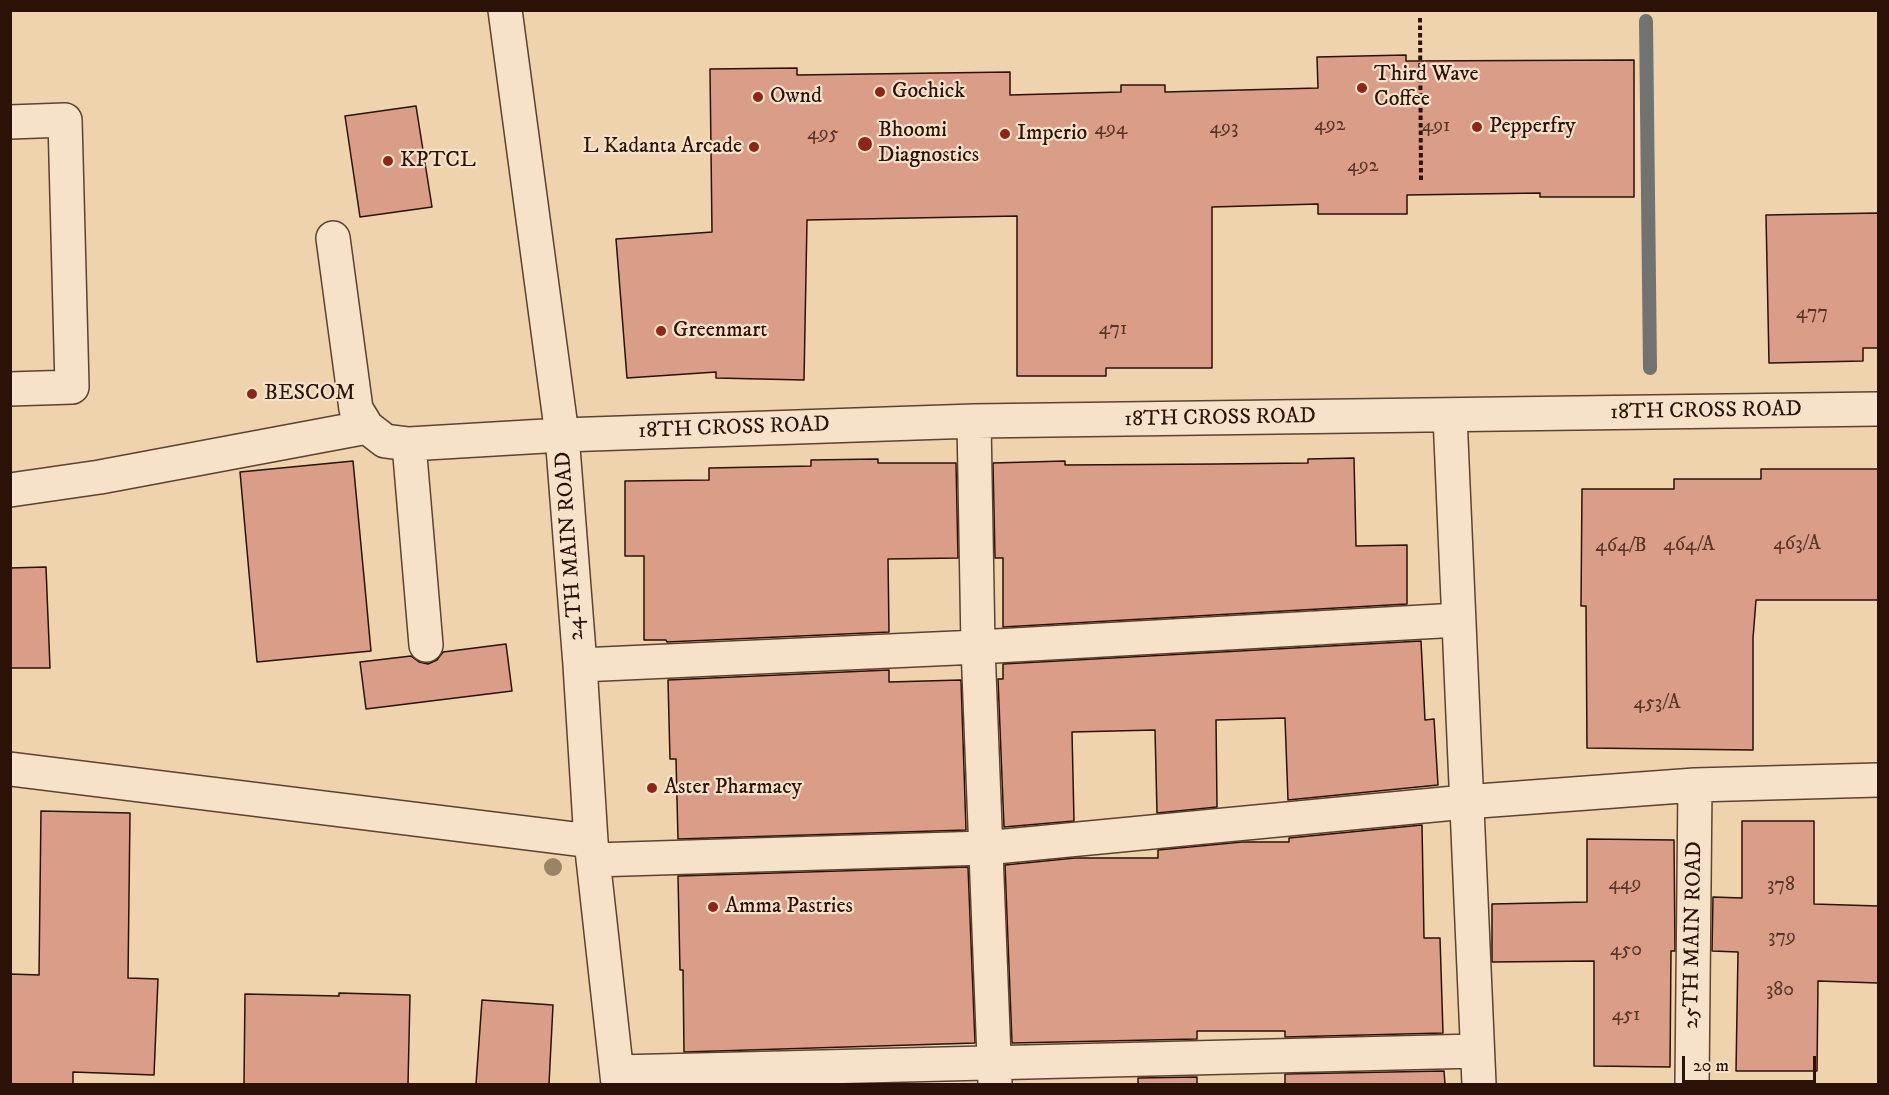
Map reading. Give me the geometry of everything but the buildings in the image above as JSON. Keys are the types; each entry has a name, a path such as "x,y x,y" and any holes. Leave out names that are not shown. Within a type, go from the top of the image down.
{"street":[{"name":"24TH MAIN ROAD","path":"506,10 562,435 592,850 617,1078"},
{"path":"10,122 65,120 72,387 10,389"},
{"path":"10,490 100,477 367,427 356,409 333,238"},
{"name":"18TH CROSS ROAD","path":"367,427 385,441 409,444 562,435 974,421 1878,409"},
{"path":"1450,416 1479,1084"},
{"path":"974,421 978,647 995,1073"},
{"path":"409,444 426,645"},
{"path":"580,665 978,647 1458,620"},
{"path":"10,769 592,850 985,848 1466,802 1695,785 1878,780"},
{"name":"25TH MAIN ROAD","path":"1692,1084 1695,785"},
{"path":"617,1078 995,1073 1477,1051"}],"path":[{"path":"1420,18 1421,180"}],"waterway":[{"path":"1646,21 1650,368"}],"place":[{"name":"Third Wave Coffee","path":"1362,88"},
{"name":"Gochick","path":"880,92"},
{"name":"Ownd","path":"758,97"},
{"name":"Pepperfry","path":"1477,127"},
{"name":"Imperio","path":"1005,134"},
{"name":"Bhoomi Diagnostics","path":"865,144"},
{"name":"L Kadanta Arcade","path":"754,147"},
{"name":"KPTCL","path":"388,161"},
{"name":"Greenmart","path":"661,331"},
{"name":"BESCOM","path":"252,394"},
{"name":"Aster Pharmacy","path":"652,788"},
{"name":"Amma Pastries","path":"713,907"}]}
